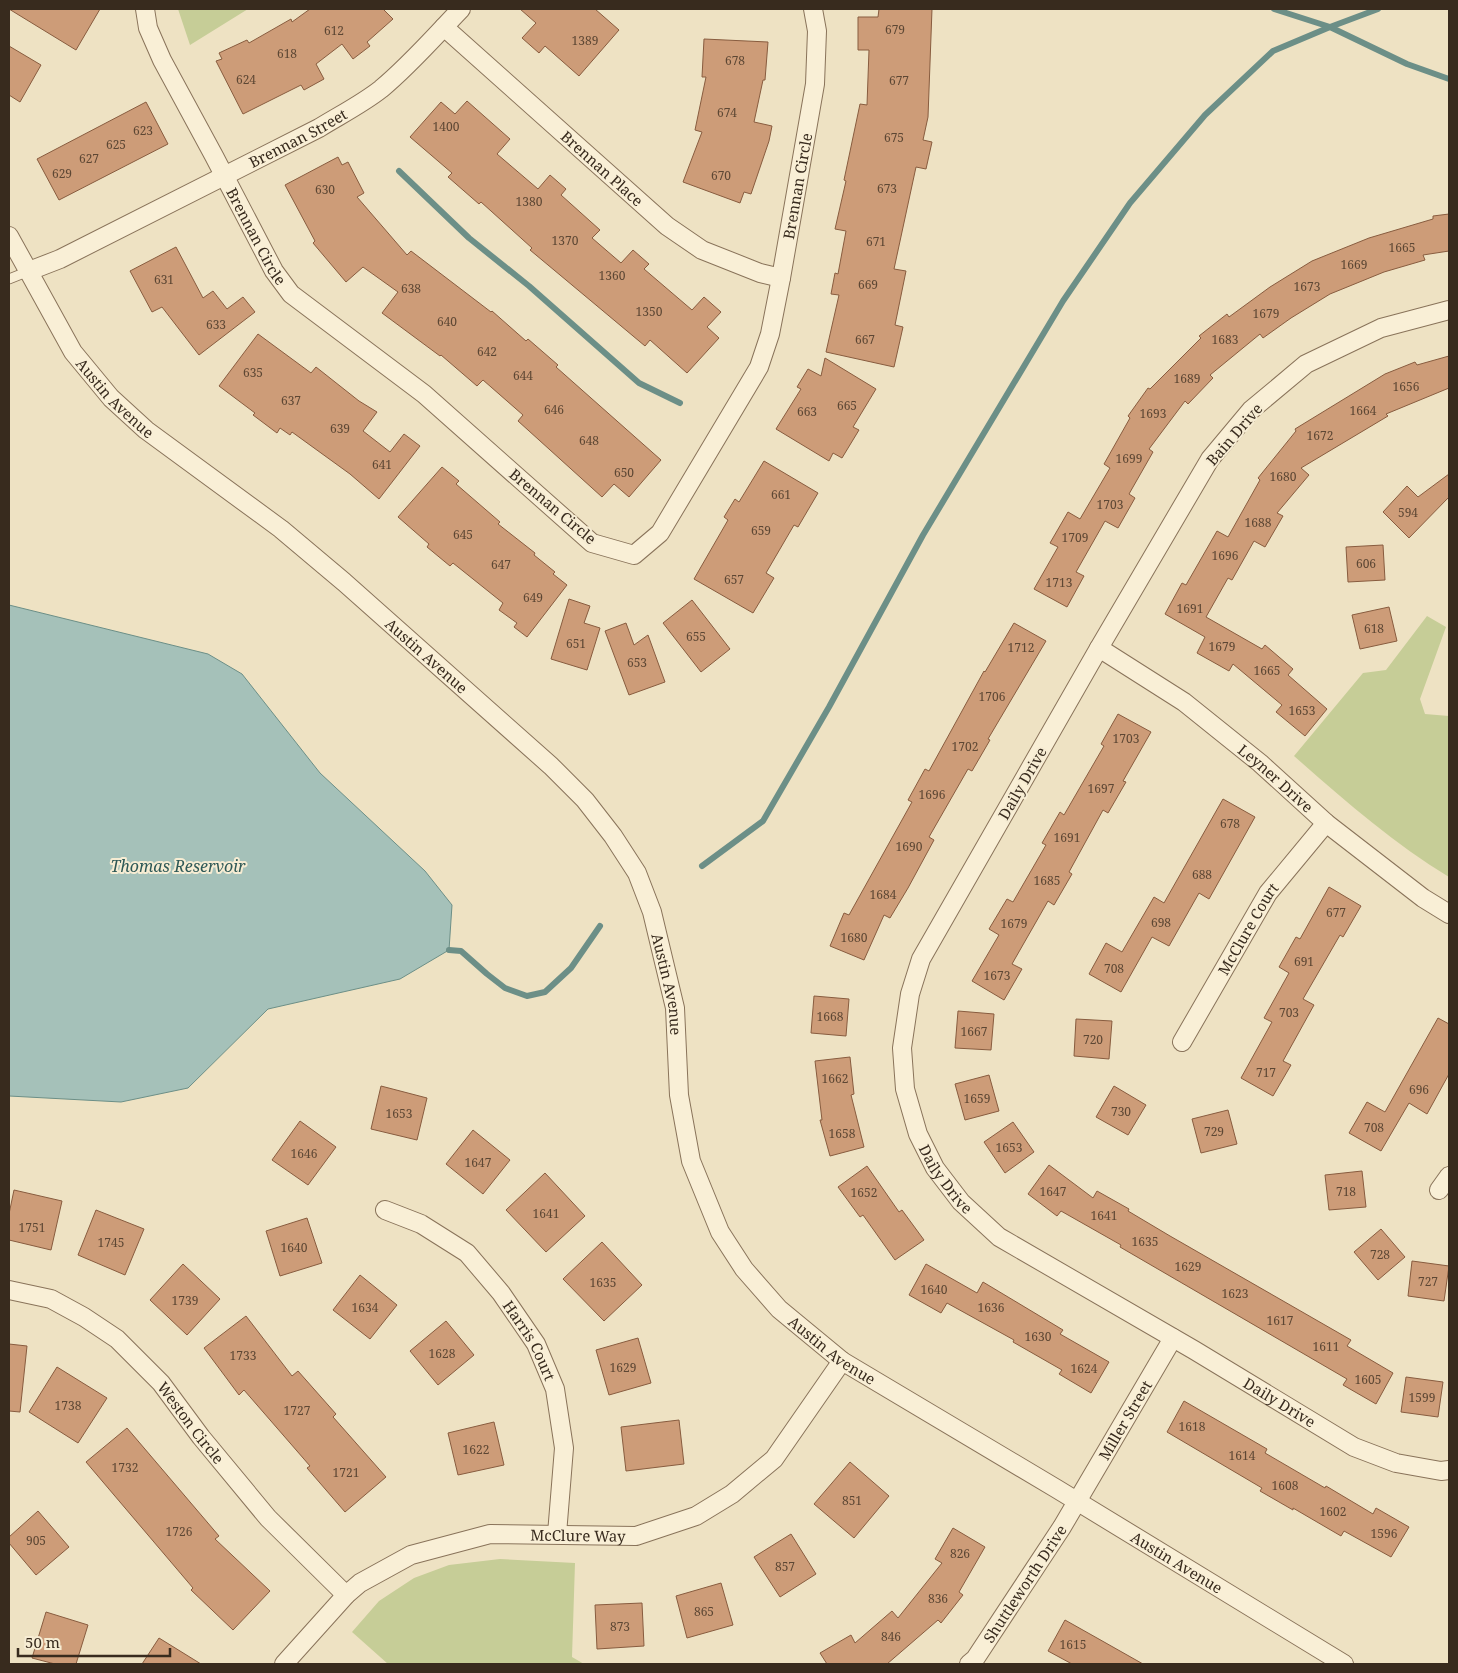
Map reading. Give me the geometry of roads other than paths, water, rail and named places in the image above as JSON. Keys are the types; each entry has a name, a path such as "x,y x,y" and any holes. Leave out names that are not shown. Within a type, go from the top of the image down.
{"street":[{"name":"Brennan Circle","path":"145,9 148,28 162,60 274,271 291,294 424,394 592,543 634,555 660,534 760,367 770,334 816,84 817,31 813,9"},
{"name":"Brennan Street","path":"29,271 60,259 319,128 381,89 461,9"},
{"name":"Brennan Place","path":"444,26 667,226 702,250 760,273 781,278"},
{"name":"Austin Avenue","path":"9,236 73,352 111,398 146,430 281,528 344,582 551,766 585,800 613,836 637,873 652,912 675,1008 679,1095 691,1161 720,1232 744,1269 779,1309 842,1361 1077,1501 1344,1664"},
{"name":"Bain Drive","path":"1099,648 1210,459 1251,410 1306,364 1381,328 1449,310"},
{"name":"Leyner Drive","path":"1099,648 1184,702 1260,763 1326,824 1423,898 1449,914"},
{"name":"Daily Drive","path":"1099,648 921,959 910,994 902,1048 905,1089 918,1134 935,1168 961,1202 999,1237 1173,1338 1354,1447 1396,1463 1441,1471 1449,1470"},
{"name":"McClure Court","path":"1182,1042 1268,894 1326,824"},
{"name":"Harris Court","path":"385,1210 421,1224 467,1253 501,1293 536,1344 555,1389 564,1448 557,1534"},
{"name":"Weston Circle","path":"9,1290 51,1299 84,1316 117,1339 161,1383 201,1437 268,1518 346,1595"},
{"name":"Miller Street","path":"1077,1501 1173,1338"},
{"name":"McClure Way","path":"284,1664 346,1595 360,1583 411,1555 490,1534 636,1536 696,1516 732,1494 774,1459 842,1361"},
{"name":"Shuttleworth Drive","path":"975,1662 1077,1501"}],"lane":[{"path":"9,279 29,271"}],"water":[{"name":"Thomas Reservoir","path":"9,605 208,654 242,674 320,773 425,871 452,905 449,950 400,979 268,1009 188,1088 121,1102 9,1096"}],"waterway":[{"path":"1274,9 1330,27 1378,9"},
{"path":"702,866 763,821 829,707 923,535 1063,301 1130,203 1205,115 1273,51 1330,27 1407,64 1449,79"},
{"path":"399,171 469,238 529,286 639,383 680,403"},
{"path":"449,950 461,951 505,988 527,996 545,992 571,968 600,926"}]}
